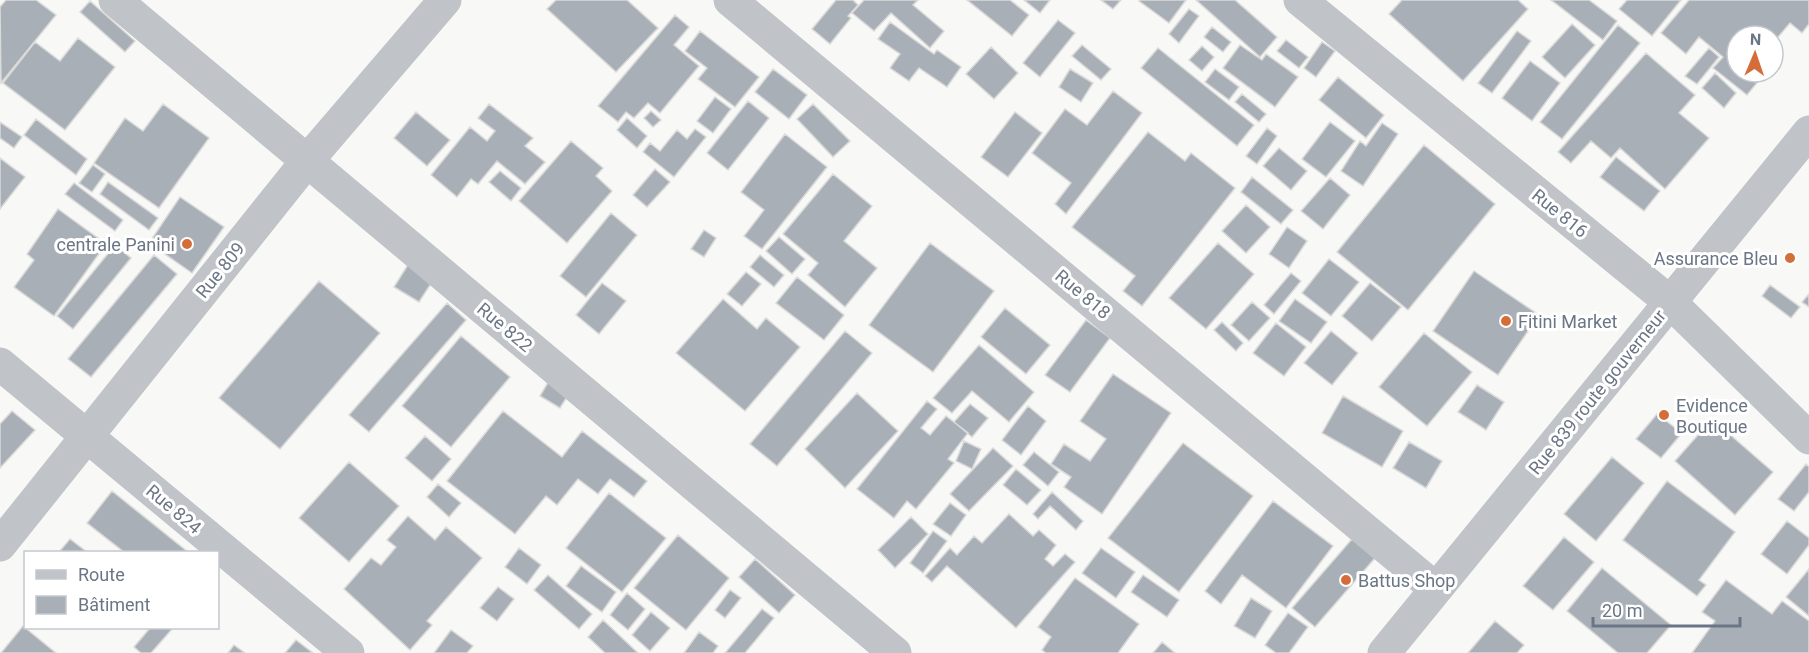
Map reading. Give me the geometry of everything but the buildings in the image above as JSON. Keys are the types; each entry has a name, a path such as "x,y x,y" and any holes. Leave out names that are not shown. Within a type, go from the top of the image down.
{"street":[{"name":"Rue 822","path":"114,0 895,653"},
{"name":"Rue 809","path":"0,545 307,161 445,0"},
{"name":"Rue 818","path":"730,0 1436,588"},
{"name":"Rue 816","path":"1300,0 1670,302 1809,438"},
{"name":"Rue 839 route gouverneur","path":"1384,653 1809,132"},
{"name":"Rue 824","path":"0,364 348,653"}],"place":[{"name":"centrale Panini","path":"187,244"},
{"name":"Assurance Bleu","path":"1790,258"},
{"name":"Fitini Market","path":"1506,321"},
{"name":"Evidence Boutique","path":"1664,415"},
{"name":"Battus Shop","path":"1346,580"}]}
